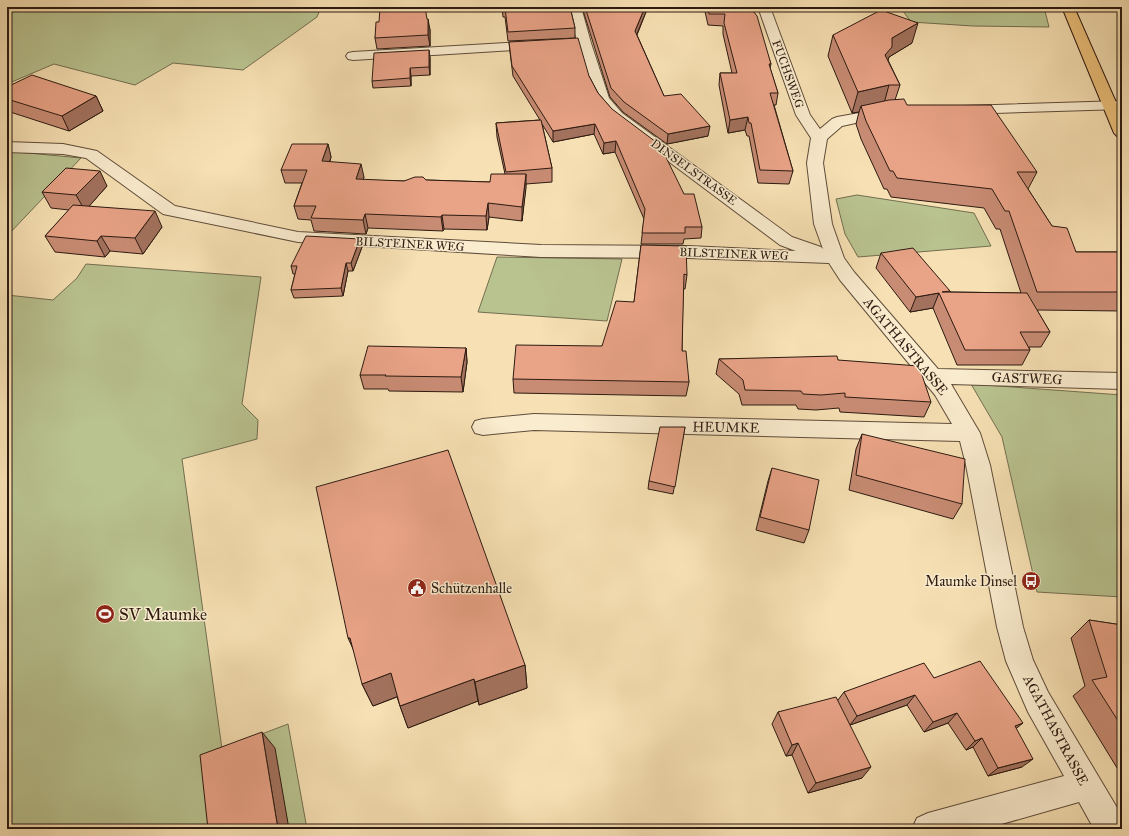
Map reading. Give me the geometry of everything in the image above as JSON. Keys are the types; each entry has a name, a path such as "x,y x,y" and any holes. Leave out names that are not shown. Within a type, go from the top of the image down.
{"main road":[{"path":"1068,7 1116,106 1122,133"}],"street":[{"name":"DINSELSTRASSE","path":"574,7 602,98 608,107 786,241 835,258"},
{"name":"FUCHSWEG","path":"764,7 803,115 819,138"},
{"path":"568,43 584,42"},
{"path":"353,56 552,44"},
{"path":"945,111 1116,106"},
{"path":"819,138 836,122 883,112 906,112"},
{"name":"AGATHASTRASSE","path":"819,138 815,163 823,224 835,258 847,276 952,401 969,433 978,465 1010,627 1020,661 1038,702 1112,829"},
{"name":"BILSTEINER WEG","path":"7,147 63,149 91,154 169,210 298,237 541,251 688,252 835,258"},
{"name":"GASTWEG","path":"932,376 1122,381"},
{"name":"HEUMKE","path":"483,427 534,422 969,433"},
{"path":"928,829 1086,785"}],"green space":[{"path":"7,7 321,7 317,17 243,70 173,63 135,85 54,64 7,84"},
{"path":"900,7 1044,7 1049,27 973,26 911,22"},
{"path":"7,151 81,158 7,236"},
{"path":"857,195 974,213 991,246 858,257 845,234 836,199"},
{"path":"497,257 622,259 607,321 478,312"},
{"name":"SV Maumke","path":"86,264 261,277 242,404 258,420 257,439 182,459 222,749 288,724 307,829 7,829 7,295 53,300 77,278"},
{"path":"971,384 1122,395 1122,597 1037,592 1002,437"}],"building":[{"path":"380,7 425,7 428,19 428,35 375,38 376,22 379,22"},
{"path":"503,7 570,7 575,28 508,32 505,8"},
{"path":"585,7 645,7 635,31 664,96 681,94 710,126 668,134 624,102 611,88"},
{"path":"708,7 750,7 757,16 778,93 770,93 793,171 760,170 751,123 749,123 748,117 730,120 720,73 737,73 724,23 725,14 709,14"},
{"path":"881,10 918,23 892,38 892,47 885,55 900,85 889,85 858,92 833,35"},
{"path":"578,38 589,76 598,93 612,109 660,145 684,194 694,194 702,227 685,227 685,233 642,233 645,209 616,141 604,143 595,124 553,131 512,66 509,42"},
{"path":"429,50 429,67 410,68 410,78 372,81 374,53"},
{"path":"32,75 96,96 62,116 7,99 7,87"},
{"path":"904,99 907,105 991,105 1037,172 1017,172 1052,226 1067,228 1076,252 1122,252 1122,292 1037,292 1009,211 1005,211 992,189 897,178 893,171 890,171 866,121 861,106 889,100"},
{"path":"541,120 552,168 506,172 496,123"},
{"path":"292,144 328,144 322,161 361,164 356,179 404,181 415,177 423,177 426,180 490,182 491,174 526,174 522,207 488,203 486,216 442,215 441,217 365,214 363,220 311,218 316,206 294,206 307,170 281,170"},
{"path":"66,168 100,171 76,195 42,192"},
{"path":"73,205 155,211 135,238 101,236 97,241 45,236"},
{"path":"306,236 360,239 351,263 346,263 341,288 291,290 297,266 291,266"},
{"path":"641,245 686,246 687,275 684,274 682,351 686,351 689,382 513,379 516,345 602,346 616,301 634,302"},
{"path":"913,248 950,291 942,292 1027,293 1050,332 1020,332 1030,350 965,350 939,293 916,297 881,253"},
{"path":"368,346 466,348 461,377 360,375"},
{"path":"837,356 838,360 919,366 931,402 845,397 845,393 821,395 803,394 801,391 745,390 743,380 719,359"},
{"path":"660,427 685,427 675,487 649,481"},
{"path":"862,434 965,459 962,504 856,475"},
{"name":"Schützenhalle","path":"448,450 525,665 475,682 474,679 400,706 391,673 362,684 350,638 348,638 316,487"},
{"path":"772,468 819,480 809,530 760,517"},
{"path":"1089,620 1122,625 1122,727 1092,680 1107,677"},
{"path":"980,661 1023,723 1015,726 1033,759 998,768 982,738 975,741 957,713 933,722 915,695 857,716 844,692 924,663 934,678"},
{"path":"836,697 871,767 816,783 798,743 792,745 778,712"},
{"path":"262,732 278,829 208,829 200,755"}],"place":[{"name":"Maumke Dinsel","path":"1031,581"},
{"name":"Schützenhalle","path":"417,588"},
{"name":"SV Maumke","path":"105,614"}]}
